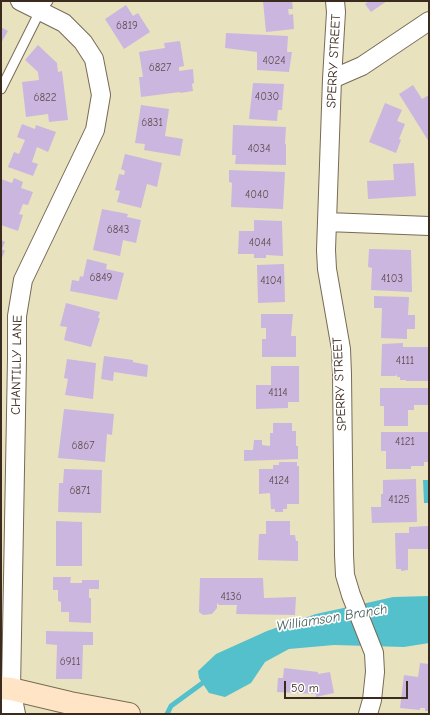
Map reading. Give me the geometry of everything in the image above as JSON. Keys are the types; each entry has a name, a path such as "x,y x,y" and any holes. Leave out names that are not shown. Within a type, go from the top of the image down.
{"street":[{"name":"CHANTILLY LANE","path":"6,689 8,547 17,359 17,316 19,302 24,280 95,130 101,95 94,59 83,42 44,6 20,1"},
{"name":"SPERRY STREET","path":"335,1 336,12 326,250 327,269 340,349 342,374 345,575 351,595 374,653 375,672 372,700 368,714"},
{"path":"332,80 362,66 429,21"},
{"path":"327,222 429,226"},
{"path":"2,714 6,689"},
{"path":"6,689 16,714"},
{"path":"6,689 129,714"}],"lane":[{"path":"1,89 44,6"}],"water":[{"path":"423,480 429,480 429,503 424,503"},
{"path":"429,596 429,643 404,647 334,645 289,649 265,662 251,683 225,697 209,693 199,678 198,671 216,654 267,631 316,614 393,597"}],"building":[{"path":"263,1 292,1 293,9 288,9 289,15 293,14 294,29 266,32"},
{"path":"369,1 387,1 371,12 365,4"},
{"path":"126,5 133,16 138,13 150,32 124,49 105,19"},
{"path":"1,27 8,31 1,43"},
{"path":"226,33 288,36 287,52 292,52 289,72 257,70 257,52 225,48"},
{"path":"180,41 184,66 179,67 179,71 193,69 193,91 141,97 139,77 143,77 139,52 165,48 164,43"},
{"path":"38,45 57,63 58,72 62,71 68,120 49,122 48,114 26,117 22,82 39,80 38,72 25,60"},
{"path":"253,83 284,84 282,110 278,110 277,121 249,119"},
{"path":"413,85 422,99 429,95 429,142 399,94"},
{"path":"385,103 402,110 397,121 405,124 399,139 401,140 396,153 369,142"},
{"path":"141,105 169,109 165,136 183,139 180,156 144,150 145,144 135,143"},
{"path":"22,124 35,129 36,125 56,132 48,152 37,147 32,162 38,164 33,176 8,167 14,152 19,154 25,140 17,137"},
{"path":"233,125 286,127 286,165 235,164 236,155 232,155"},
{"path":"125,154 162,163 157,187 147,184 141,208 117,202 120,191 115,190 119,174 124,175 125,171 121,169"},
{"path":"414,163 416,196 368,199 367,181 394,180 393,164"},
{"path":"229,170 285,172 283,209 231,207 232,183 229,182"},
{"path":"14,178 23,182 21,188 33,192 28,205 23,204 19,214 23,215 18,231 1,225 1,179 12,183"},
{"path":"102,209 128,214 127,217 141,220 136,243 123,240 120,256 93,250"},
{"path":"254,220 282,221 283,256 266,255 266,258 254,258 254,254 238,254 239,231 254,231"},
{"path":"1,240 5,242 2,249 5,251 1,260"},
{"path":"369,249 411,250 412,292 371,290 372,268 368,267"},
{"path":"87,259 107,264 106,269 124,273 117,300 70,291 72,280 79,281 80,276 83,277"},
{"path":"284,264 285,302 258,303 257,265"},
{"path":"374,296 409,297 408,315 415,315 415,329 407,329 407,339 381,338 382,308 374,308"},
{"path":"66,303 100,312 98,318 100,318 91,347 64,340 67,327 60,326"},
{"path":"261,314 293,314 291,336 296,336 296,357 262,357 262,339 266,339 266,328 261,328"},
{"path":"403,343 403,347 429,347 429,381 400,380 400,377 397,377 397,374 396,376 381,376 382,344"},
{"path":"104,356 133,360 133,362 148,365 147,377 114,372 113,381 101,379"},
{"path":"67,359 96,363 93,399 65,395 68,379 64,378"},
{"path":"271,366 299,366 299,402 288,402 288,408 256,409 256,385 271,385"},
{"path":"380,388 429,388 429,405 414,405 414,410 408,410 408,426 384,426 384,406 380,406"},
{"path":"64,409 114,414 112,435 107,434 105,462 58,458"},
{"path":"273,423 292,423 292,431 296,431 298,459 244,461 244,450 253,450 254,440 262,440 262,445 270,446 270,433 273,433"},
{"path":"381,432 429,432 429,462 424,462 424,466 411,466 411,469 386,469 386,451 381,451"},
{"path":"279,462 297,462 297,466 299,466 299,504 287,504 287,509 283,509 283,512 275,512 275,509 271,509 270,493 259,494 259,469 273,469 273,465 279,465"},
{"path":"64,469 102,470 101,513 58,512 59,483 63,483"},
{"path":"416,479 417,522 372,523 371,507 381,507 383,480"},
{"path":"56,521 82,522 82,566 56,566"},
{"path":"266,521 290,521 290,535 295,535 296,541 298,541 298,561 258,560 259,534 266,534"},
{"path":"429,526 429,549 408,549 408,570 401,571 401,569 396,569 395,533 409,533 409,527"},
{"path":"53,577 71,577 70,583 82,583 82,580 99,580 99,589 89,589 89,598 91,598 91,623 69,622 69,612 61,612 61,602 58,601 58,590 53,590"},
{"path":"200,578 263,578 264,598 296,597 295,615 236,614 237,605 219,605 217,603 217,608 212,614 203,615 199,612"},
{"path":"46,631 93,632 93,645 83,645 82,679 56,679 57,645 46,644"},
{"path":"420,663 429,664 429,711 425,711 425,708 420,708 420,710 400,708 404,675 418,677"},
{"path":"284,668 318,672 318,674 330,672 334,693 316,697 316,694 277,692 278,678 283,678"}],"waterway":[{"name":"Williamson Branch","path":"167,714 171,706 208,679"}]}
